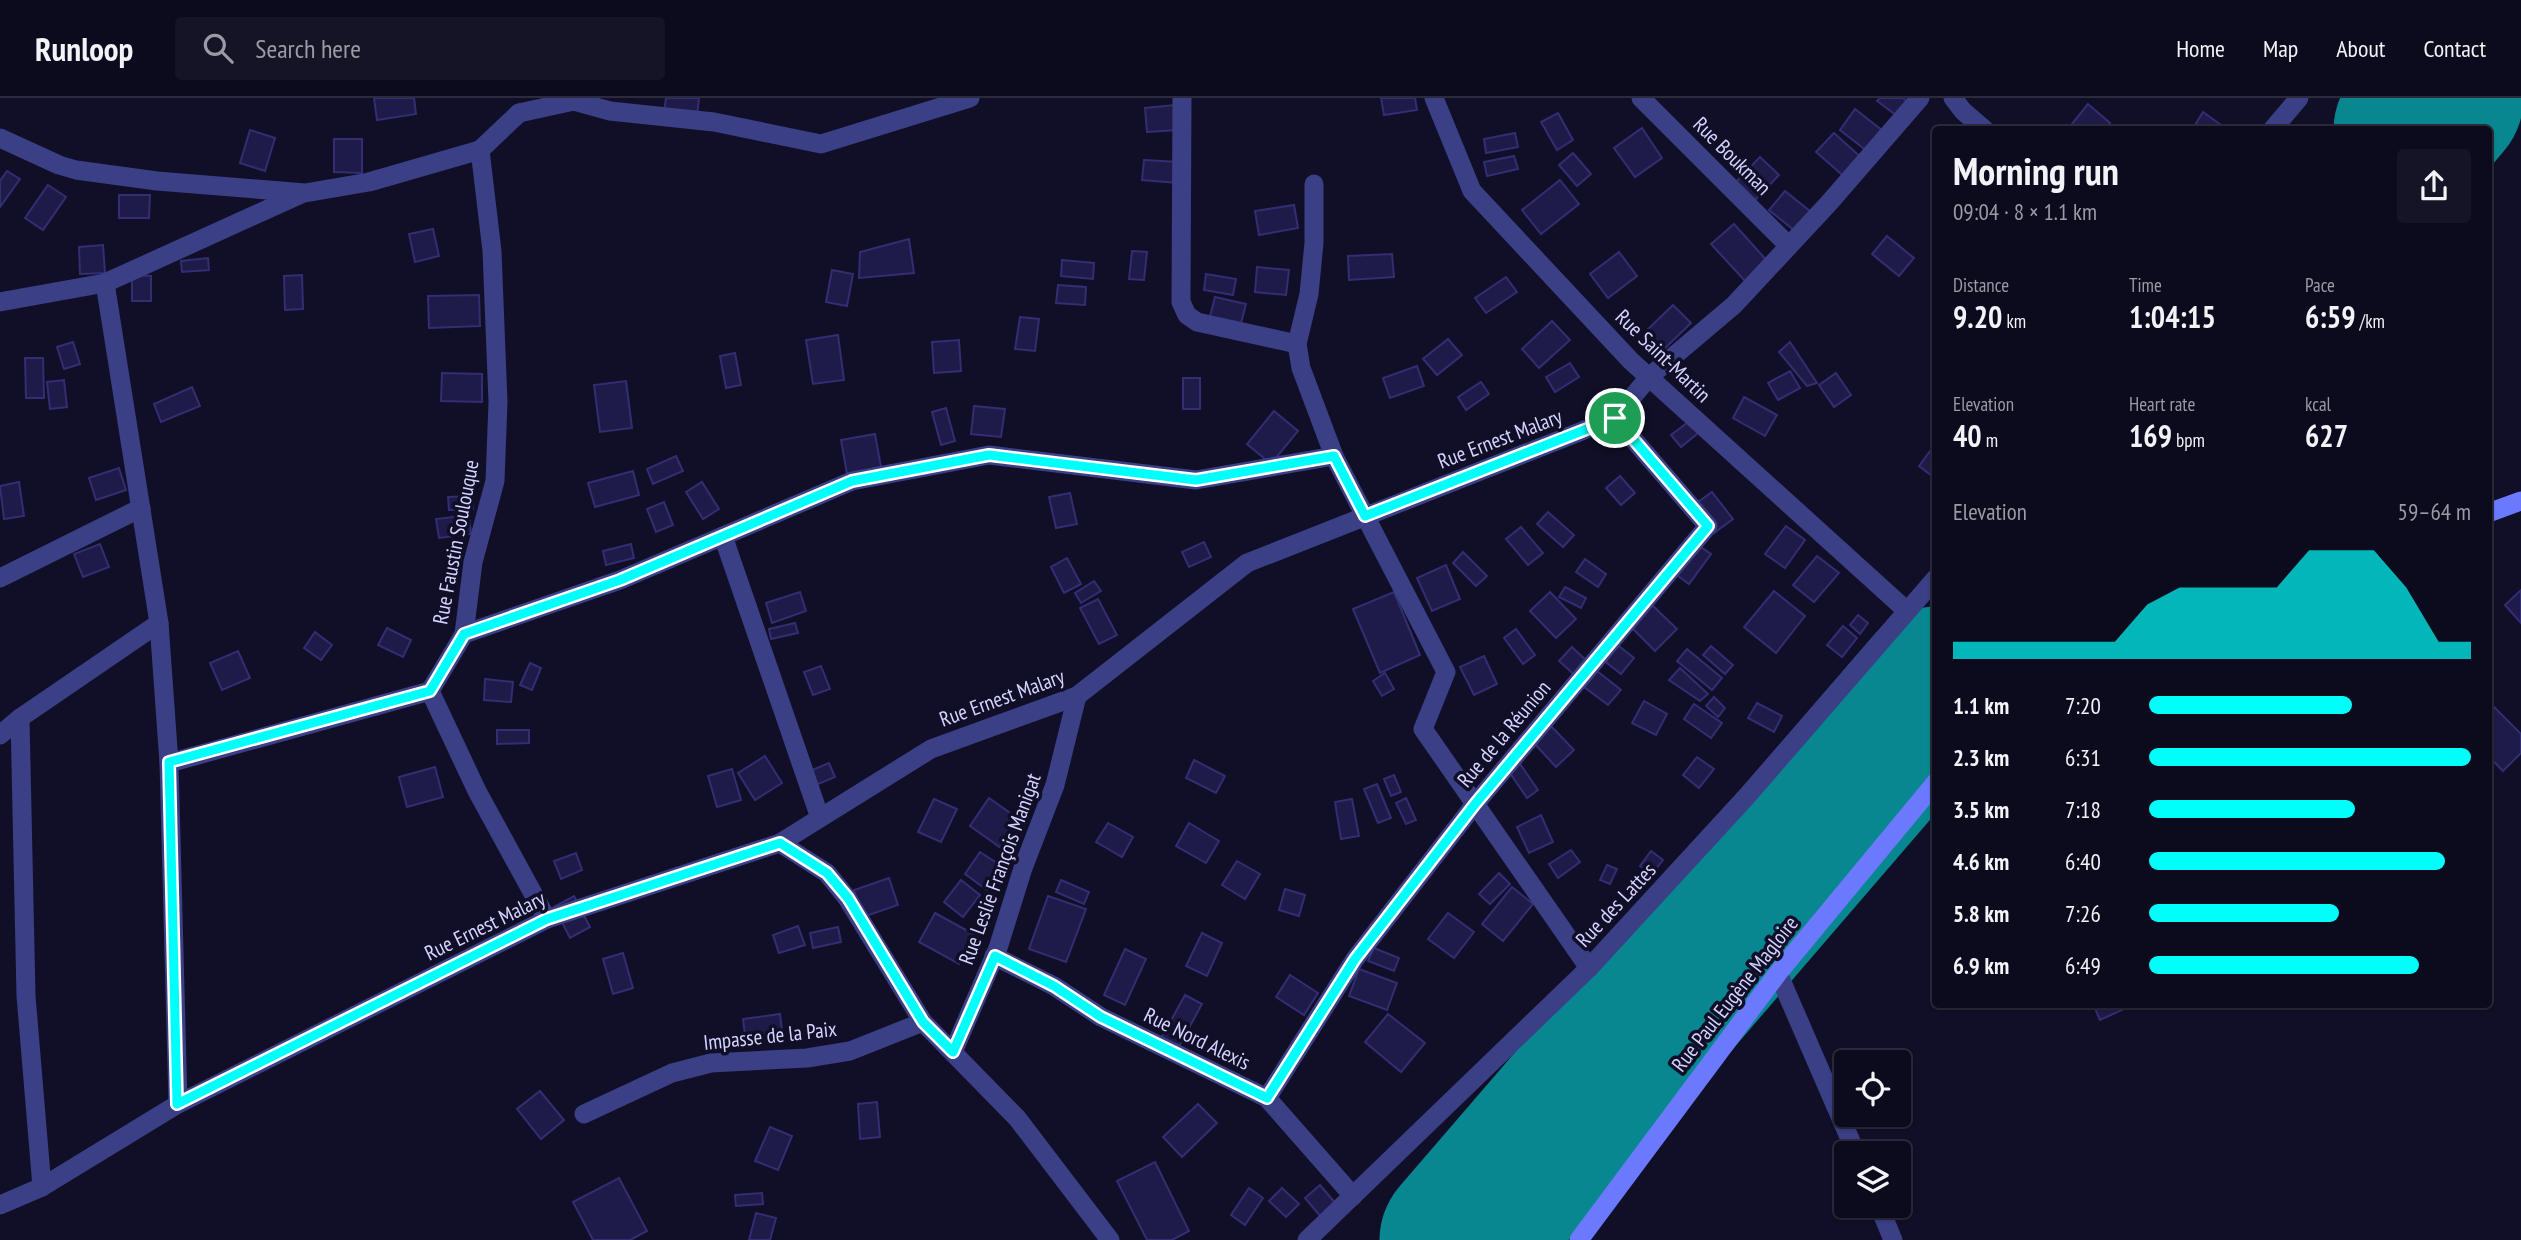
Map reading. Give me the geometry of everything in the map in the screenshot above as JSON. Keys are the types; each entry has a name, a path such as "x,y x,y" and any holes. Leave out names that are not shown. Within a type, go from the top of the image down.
{"main road":[{"path":"2492,512 2521,501"},
{"name":"Rue Paul Eugène Magloire","path":"1579,1240 1778,973 1932,787"}],"street":[{"path":"0,138 76,170 157,181 305,193 369,182 480,150 519,106 574,101 610,111 714,121 821,144 970,98"},
{"path":"1182,98 1181,302 1187,315 1197,322 1297,344"},
{"name":"Rue Saint-Martin","path":"1434,98 1472,191 1631,361 1907,611"},
{"name":"Rue Boukman","path":"1642,98 1789,246"},
{"name":"Rue Ernest Malary","path":"0,1205 42,1186 177,1104 547,919 780,843 931,749 1077,696 1247,563 1615,418 1649,377 1734,305 1829,203 1920,98"},
{"path":"1953,98 1980,126"},
{"path":"2275,126 2299,98"},
{"name":"Rue Faustin Soulouque","path":"430,691 464,634 473,562 495,481 498,402 492,251 480,150"},
{"path":"1314,184 1314,243 1309,294 1297,344 1301,368 1334,456 1446,672 1423,729 1589,968"},
{"path":"0,302 105,283 305,193"},
{"path":"105,283 159,623 169,762 177,1104"},
{"name":"Rue de la Réunion","path":"1267,1098 1355,959 1475,804 1708,526 1615,418"},
{"path":"464,634 620,580 852,481 989,455 1196,480 1334,456"},
{"path":"0,578 141,508"},
{"path":"723,536 820,818"},
{"name":"Rue des Lattes","path":"1307,1240 1589,968 1747,796 1932,583"},
{"path":"0,735 20,718 159,623"},
{"path":"169,762 430,691 477,791 547,919"},
{"name":"Rue Leslie François Manigat","path":"953,1052 995,956 1023,868 1055,785 1077,696"},
{"path":"20,718 26,996 42,1186"},
{"path":"780,843 827,873 848,898 923,1022 1017,1118 1110,1240"},
{"name":"Rue Nord Alexis","path":"995,956 1054,986 1101,1017 1267,1098 1353,1196"},
{"path":"1778,973 1851,1141"},
{"name":"Impasse de la Paix","path":"584,1114 673,1073 711,1063 807,1058 850,1051 923,1022"},
{"path":"1883,1218 1893,1240"}],"building":[{"path":"374,98 414,98 416,114 377,120"},
{"path":"666,98 699,98 697,116 664,112"},
{"path":"1381,98 1415,98 1417,110 1384,115"},
{"path":"1880,98 1903,98 1907,101 1896,115 1877,101"},
{"path":"2088,104 2110,123 2108,126 2072,124"},
{"path":"1175,105 1177,130 1147,132 1145,108"},
{"path":"1855,109 1883,131 1867,151 1840,130"},
{"path":"2203,112 2222,126 2194,126"},
{"path":"1558,113 1573,140 1557,150 1541,122"},
{"path":"1642,128 1662,158 1635,177 1614,148"},
{"path":"250,130 275,138 265,171 240,163"},
{"path":"1515,133 1518,147 1486,153 1484,139"},
{"path":"1834,133 1864,160 1847,179 1816,152"},
{"path":"334,139 362,139 362,173 334,172"},
{"path":"1573,153 1591,174 1577,186 1559,165"},
{"path":"1514,156 1518,169 1487,176 1484,162"},
{"path":"1760,157 1779,175 1753,202 1734,184"},
{"path":"1144,160 1179,162 1177,183 1142,180"},
{"path":"7,171 20,179 0,207 0,181"},
{"path":"1560,180 1579,204 1541,234 1522,210"},
{"path":"48,185 66,197 43,230 25,218"},
{"path":"1785,191 1811,212 1795,231 1769,210"},
{"path":"119,195 150,195 149,218 119,218"},
{"path":"1294,205 1298,228 1259,235 1255,211"},
{"path":"1734,224 1769,263 1747,283 1711,244"},
{"path":"433,229 439,256 415,262 409,234"},
{"path":"1887,236 1914,258 1899,276 1872,254"},
{"path":"909,239 914,273 859,278 860,252"},
{"path":"103,245 105,273 80,274 79,247"},
{"path":"1132,251 1147,252 1144,280 1129,279"},
{"path":"1619,252 1637,276 1608,298 1590,274"},
{"path":"1392,254 1394,277 1349,280 1348,256"},
{"path":"208,258 209,270 182,272 181,261"},
{"path":"1062,260 1094,263 1093,279 1061,276"},
{"path":"1257,267 1289,270 1286,295 1255,292"},
{"path":"832,270 853,274 847,306 826,302"},
{"path":"1206,274 1236,279 1233,295 1204,290"},
{"path":"132,275 151,276 151,301 132,301"},
{"path":"302,275 303,309 285,310 284,276"},
{"path":"1506,277 1517,292 1486,313 1475,298"},
{"path":"1058,285 1086,287 1085,305 1056,303"},
{"path":"479,295 480,326 429,328 428,296"},
{"path":"1215,297 1246,304 1240,327 1209,320"},
{"path":"1673,305 1691,323 1661,352 1643,334"},
{"path":"1020,317 1039,319 1035,351 1015,349"},
{"path":"1552,321 1570,340 1539,368 1522,349"},
{"path":"838,335 844,380 813,384 806,340"},
{"path":"1448,339 1462,355 1437,375 1423,359"},
{"path":"959,340 961,371 934,373 932,342"},
{"path":"73,342 80,364 64,369 57,347"},
{"path":"1790,342 1817,383 1807,386 1779,352"},
{"path":"735,353 741,385 726,388 720,356"},
{"path":"25,358 43,358 44,398 26,398"},
{"path":"1570,363 1579,377 1555,392 1546,377"},
{"path":"1417,366 1424,386 1390,398 1383,378"},
{"path":"1790,371 1800,388 1778,400 1768,383"},
{"path":"442,373 482,374 482,402 441,401"},
{"path":"1836,373 1851,395 1834,407 1819,385"},
{"path":"1183,378 1200,378 1200,409 1183,409"},
{"path":"64,380 67,407 50,409 47,382"},
{"path":"626,381 632,428 600,432 594,385"},
{"path":"1481,382 1489,394 1466,410 1458,397"},
{"path":"192,387 200,406 161,422 154,404"},
{"path":"1744,397 1777,415 1765,436 1733,418"},
{"path":"974,406 1005,409 1001,437 971,434"},
{"path":"946,408 955,441 941,445 932,412"},
{"path":"1274,411 1298,431 1271,464 1247,444"},
{"path":"1692,419 1702,430 1681,447 1671,435"},
{"path":"875,434 881,467 847,474 841,440"},
{"path":"1932,448 1932,476 1919,466"},
{"path":"676,456 683,471 653,484 647,469"},
{"path":"119,468 126,490 96,500 89,478"},
{"path":"633,471 639,495 595,507 588,483"},
{"path":"1620,476 1635,493 1621,505 1606,488"},
{"path":"19,482 24,516 4,519 0,486"},
{"path":"702,482 719,509 703,519 686,492"},
{"path":"1712,492 1733,519 1714,533 1694,505"},
{"path":"1070,493 1077,524 1056,528 1049,497"},
{"path":"473,496 473,509 449,510 448,497"},
{"path":"664,502 673,525 656,532 647,509"},
{"path":"1548,512 1574,535 1563,547 1537,524"},
{"path":"469,515 471,534 439,538 436,519"},
{"path":"1786,526 1805,540 1785,568 1765,554"},
{"path":"1521,527 1543,553 1528,565 1506,539"},
{"path":"1204,542 1211,557 1189,567 1182,552"},
{"path":"1695,543 1711,554 1689,584 1674,573"},
{"path":"100,544 109,567 83,577 74,554"},
{"path":"631,544 634,558 606,565 603,551"},
{"path":"1463,552 1487,576 1476,586 1453,563"},
{"path":"1817,556 1839,573 1814,602 1793,585"},
{"path":"1067,558 1081,584 1064,593 1051,567"},
{"path":"1585,559 1606,574 1598,587 1576,572"},
{"path":"1446,565 1460,599 1432,611 1417,578"},
{"path":"1094,581 1101,591 1081,603 1075,593"},
{"path":"1565,587 1586,598 1581,608 1559,597"},
{"path":"2521,590 2521,623 2505,605"},
{"path":"1774,591 1805,616 1776,653 1744,627"},
{"path":"800,592 806,611 772,623 766,603"},
{"path":"1394,592 1420,655 1380,673 1353,609"},
{"path":"1550,592 1576,619 1556,638 1530,611"},
{"path":"1098,599 1117,635 1099,644 1080,608"},
{"path":"1651,604 1677,629 1655,651 1630,626"},
{"path":"1858,615 1868,623 1860,634 1850,625"},
{"path":"795,623 798,633 771,639 769,629"},
{"path":"1843,626 1857,638 1842,657 1827,645"},
{"path":"387,628 411,640 403,657 378,645"},
{"path":"1516,629 1535,655 1523,664 1504,638"},
{"path":"315,632 332,645 321,660 304,648"},
{"path":"1615,643 1634,658 1621,674 1602,659"},
{"path":"1711,646 1733,665 1725,674 1703,655"},
{"path":"1572,647 1591,665 1578,678 1559,661"},
{"path":"1687,649 1722,678 1712,690 1677,661"},
{"path":"238,651 250,678 222,690 210,663"},
{"path":"1484,656 1497,684 1474,695 1460,667"},
{"path":"530,663 541,668 532,690 520,685"},
{"path":"821,666 830,689 813,695 804,672"},
{"path":"1680,668 1708,694 1700,701 1669,680"},
{"path":"1597,671 1621,690 1608,705 1584,687"},
{"path":"1385,673 1394,689 1382,696 1373,681"},
{"path":"485,679 513,682 511,702 484,700"},
{"path":"1714,697 1725,708 1718,717 1706,706"},
{"path":"1644,701 1667,714 1656,735 1632,723"},
{"path":"1757,703 1782,716 1774,732 1748,718"},
{"path":"1694,704 1722,723 1711,738 1684,719"},
{"path":"2492,705 2521,734 2521,753 2503,771 2492,760"},
{"path":"1550,725 1574,750 1556,767 1532,741"},
{"path":"497,730 529,730 529,743 497,744"},
{"path":"765,756 782,783 755,800 738,773"},
{"path":"1697,757 1714,769 1699,788 1683,775"},
{"path":"1194,760 1225,776 1216,793 1186,778"},
{"path":"1518,761 1538,790 1527,798 1507,769"},
{"path":"829,763 835,777 811,787 805,773"},
{"path":"435,767 443,797 407,807 399,777"},
{"path":"732,769 741,800 717,807 708,776"},
{"path":"1394,775 1401,792 1391,796 1384,779"},
{"path":"1377,784 1391,818 1378,823 1364,789"},
{"path":"989,798 1020,820 1001,848 970,826"},
{"path":"1406,798 1416,820 1406,824 1396,803"},
{"path":"934,799 957,809 941,842 918,832"},
{"path":"1352,799 1359,836 1341,839 1335,802"},
{"path":"1541,815 1553,842 1529,853 1517,827"},
{"path":"1108,823 1133,837 1122,857 1096,842"},
{"path":"1189,823 1219,841 1206,863 1176,846"},
{"path":"1571,850 1580,862 1558,878 1549,864"},
{"path":"1651,851 1663,860 1652,874 1640,866"},
{"path":"980,852 1003,867 987,890 965,874"},
{"path":"576,853 582,870 561,879 554,861"},
{"path":"1237,861 1260,874 1245,899 1222,885"},
{"path":"1607,865 1617,869 1610,884 1600,880"},
{"path":"1499,873 1510,884 1490,904 1479,894"},
{"path":"889,878 898,905 863,917 854,890"},
{"path":"961,880 980,895 963,917 944,902"},
{"path":"1061,880 1089,892 1084,904 1056,892"},
{"path":"1512,887 1533,904 1503,941 1482,924"},
{"path":"1285,889 1305,895 1299,916 1279,910"},
{"path":"574,896 590,927 570,938 554,907"},
{"path":"1048,896 1086,909 1066,962 1029,949"},
{"path":"935,913 975,935 959,964 919,942"},
{"path":"1448,913 1474,932 1454,958 1428,939"},
{"path":"798,926 805,945 779,953 773,935"},
{"path":"838,927 841,942 813,948 810,933"},
{"path":"1202,933 1222,943 1207,976 1186,966"},
{"path":"1374,948 1399,958 1394,971 1368,961"},
{"path":"1125,949 1146,959 1125,1005 1104,995"},
{"path":"623,953 633,988 613,994 603,959"},
{"path":"1359,969 1397,983 1387,1010 1349,996"},
{"path":"1290,975 1318,993 1304,1015 1276,997"},
{"path":"1185,995 1202,1004 1177,1050 1160,1040"},
{"path":"2095,1008 2126,1008 2100,1020"},
{"path":"780,1014 783,1039 746,1044 743,1019"},
{"path":"1388,1014 1425,1043 1401,1072 1365,1042"},
{"path":"540,1091 564,1120 541,1139 517,1109"},
{"path":"877,1102 880,1137 860,1139 858,1104"},
{"path":"1198,1104 1217,1123 1182,1157 1163,1137"},
{"path":"770,1127 792,1136 778,1170 755,1161"},
{"path":"1155,1162 1189,1231 1172,1240 1147,1240 1117,1181"},
{"path":"619,1178 647,1231 630,1240 593,1240 573,1202"},
{"path":"1320,1185 1336,1204 1321,1217 1305,1198"},
{"path":"1249,1188 1263,1198 1245,1225 1231,1215"},
{"path":"1282,1188 1299,1204 1286,1217 1269,1201"},
{"path":"762,1193 763,1204 736,1206 735,1195"},
{"path":"756,1213 776,1218 770,1240 749,1240"}],"runway":[{"path":"2418,126 2442,98"},
{"path":"1461,1240 1932,693"}],"route":[{"path":"1615,418 1708,526 1475,804 1355,959 1267,1098 1101,1017 1054,986 995,956 953,1052 923,1022 848,898 827,873 780,843 547,919 177,1104 169,762 430,691 464,634 620,580 852,481 989,455 1196,480 1334,456 1365,516 1615,418"}]}
